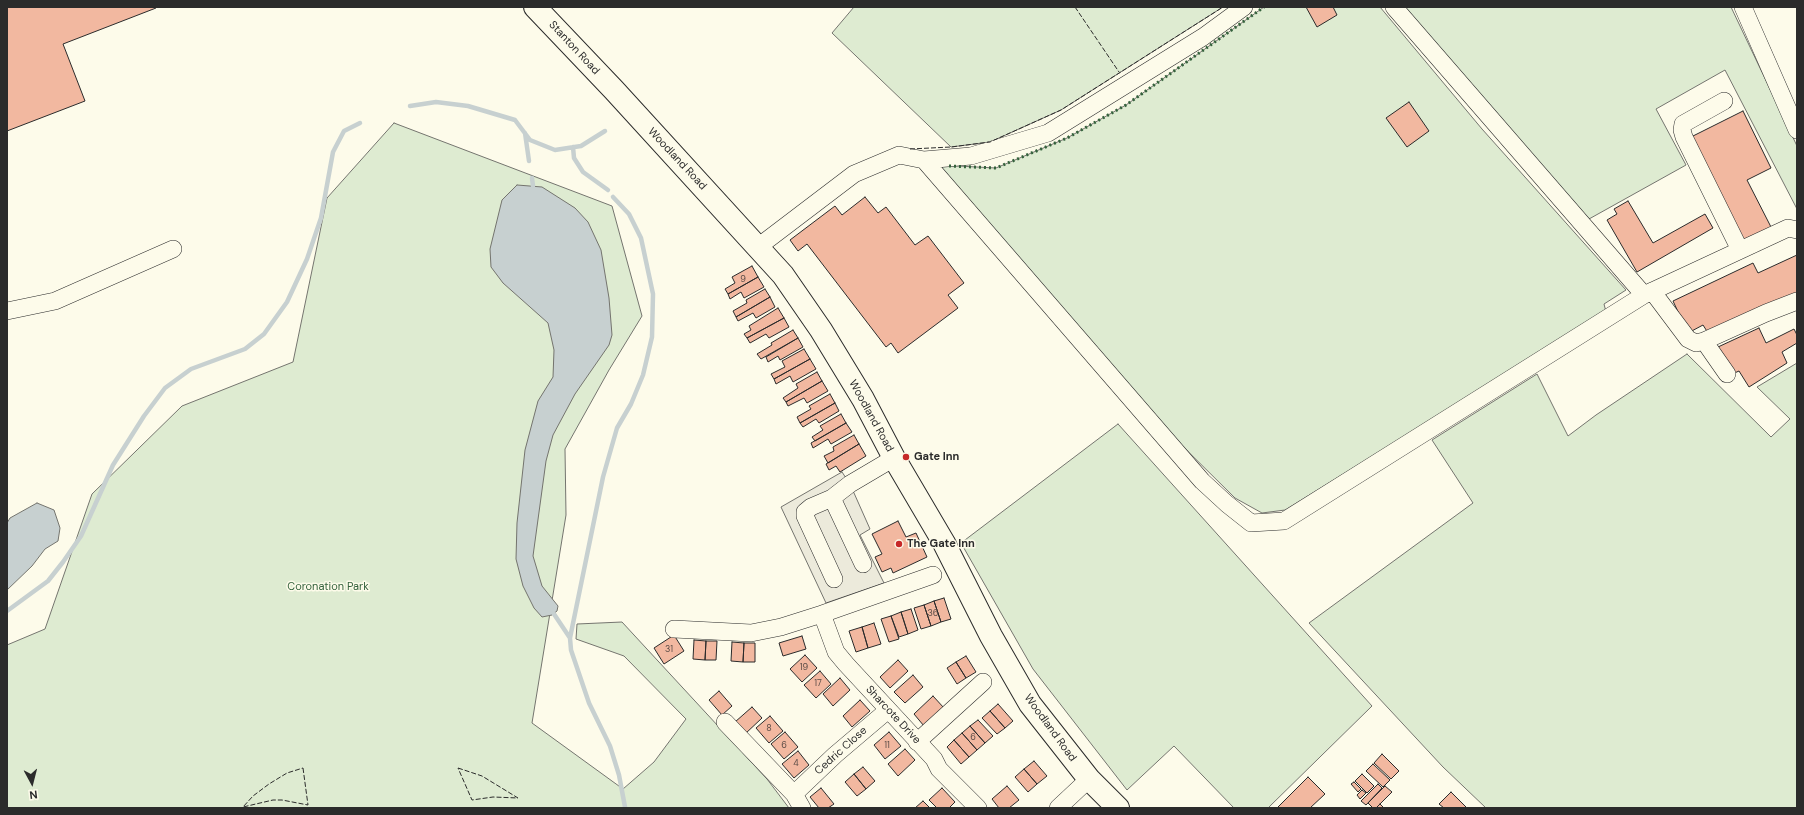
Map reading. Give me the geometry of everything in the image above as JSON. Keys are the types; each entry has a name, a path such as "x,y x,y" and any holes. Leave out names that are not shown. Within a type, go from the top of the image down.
{"highway":[{"name":"Stanton Road","path":"537,8 614,90"},
{"name":"Woodland Road","path":"614,90 783,275 822,330 863,399 894,458 944,543 991,636 1030,704 1089,779 1118,808"}],"street":[{"path":"758,247 854,174 899,155 924,160 970,156 1048,133 1203,37 1244,7"},
{"path":"1394,7 1688,339 1696,343 1704,341 1766,313 1797,301"},
{"path":"1743,7 1797,130"},
{"path":"1724,101 1683,124 1682,130 1684,137 1740,250"},
{"path":"924,160 1202,481 1251,523 1284,521 1648,293 1788,228 1797,230"},
{"path":"7,311 55,301 173,249"},
{"path":"1704,341 1727,374"},
{"path":"834,578 805,516 805,512 811,507 832,498 850,484 894,458"},
{"path":"832,498 863,564"},
{"path":"674,629 751,633 781,628 933,575"},
{"name":"Sharcote Drive","path":"822,614 836,652 934,760 939,769 971,806"},
{"path":"917,742 983,682"},
{"name":"Cedric Close","path":"725,722 798,801 835,755 888,710"},
{"path":"1058,808 1089,779"}],"green space":[{"path":"854,7 1223,7 1061,110 990,142 951,147 832,33"},
{"path":"1264,7 1380,7 1482,129 1626,290 1604,304 1606,312 1285,510 1262,513 1235,498 1145,409 939,165 996,168 1067,138 1126,105"},
{"path":"1401,7 1731,7 1797,146 1797,209 1725,70 1656,109 1686,165 1589,219"},
{"name":"Coronation Park","path":"394,123 612,206 642,316 609,370 565,449 566,515 532,723 623,789 654,762 686,719 624,656 576,639 577,624 622,622 767,779 789,808 7,808 7,645 45,629 92,494 182,406 293,362 327,198"},
{"path":"1687,354 1771,437 1790,419 1757,387 1797,363 1797,808 1486,808 1443,767 1309,623 1473,503 1432,440 1537,374 1568,436 1596,415"},
{"path":"1118,424 1372,706 1268,808 1234,808 1174,746 1127,790 1033,669 961,543"}],"shaded area":[{"path":"517,185 542,187 575,208 588,222 601,250 609,298 612,335 609,345 575,394 553,435 546,461 533,556 542,586 558,606 557,611 552,615 542,617 534,608 523,586 516,559 517,523 525,450 538,401 553,377 554,350 548,323 503,283 491,267 490,249 502,200"},
{"path":"842,472 850,484 870,529 860,535 884,583 826,603 781,507"},
{"path":"37,503 54,510 60,528 58,541 45,549 32,566 7,590 7,523 10,518"}],"building":[{"path":"7,7 156,8 63,44 85,101 7,131"},
{"path":"1306,7 1333,7 1337,15 1317,27"},
{"path":"1409,102 1429,131 1407,147 1386,118"},
{"path":"1743,111 1771,168 1747,180 1772,229 1742,245 1689,138"},
{"path":"865,197 878,213 886,207 915,245 928,236 964,283 948,295 958,308 898,353 891,343 886,347 807,244 798,251 790,240 835,206 842,215"},
{"path":"1628,201 1653,243 1705,214 1713,228 1637,272 1607,220 1617,214 1614,209"},
{"path":"1797,255 1797,296 1710,336 1703,325 1688,333 1673,301 1753,263 1758,273"},
{"path":"752,266 758,277 728,294 725,289 735,283 732,277"},
{"path":"758,277 764,287 744,298 741,292 730,299 728,294"},
{"path":"765,289 770,297 736,317 733,311 747,303 746,300"},
{"path":"770,297 775,307 756,318 753,313 738,321 736,317"},
{"path":"778,308 784,318 747,338 744,334 751,330 749,326"},
{"path":"784,318 789,327 769,338 766,334 750,343 747,338"},
{"path":"1759,328 1766,343 1794,329 1797,335 1797,343 1782,352 1787,363 1749,387 1739,371 1730,375 1718,347"},
{"path":"793,330 798,338 761,359 757,354 772,345 771,343"},
{"path":"798,338 803,347 780,360 778,356 768,362 766,357"},
{"path":"804,349 810,359 774,379 771,374 785,367 782,361"},
{"path":"810,359 816,369 793,382 790,376 776,384 774,379"},
{"path":"817,372 822,381 786,402 783,398 798,388 796,384"},
{"path":"822,381 828,391 807,403 804,398 788,406 786,402"},
{"path":"830,394 835,403 800,423 797,417 811,409 809,406"},
{"path":"835,403 839,411 819,423 816,419 803,427 800,423"},
{"path":"841,414 846,423 815,441 812,437 823,430 820,426"},
{"path":"846,423 852,432 831,444 828,439 813,448 811,443"},
{"path":"854,435 859,444 828,463 824,456 834,451 833,447"},
{"path":"859,444 866,456 840,472 836,466 829,470 826,464"},
{"name":"The Gate Inn","path":"898,521 906,537 916,533 927,557 893,573 891,568 882,572 875,557 882,554 872,534"},
{"path":"944,598 951,619 941,622 934,601"},
{"path":"934,601 941,622 931,626 924,605"},
{"path":"924,605 931,626 921,629 914,608"},
{"path":"911,609 918,630 908,634 901,612"},
{"path":"901,612 908,634 899,637 891,616"},
{"path":"891,616 899,639 889,642 881,619"},
{"path":"874,623 881,644 868,648 862,627"},
{"path":"862,627 868,648 856,652 849,631"},
{"path":"674,635 684,651 664,664 654,648"},
{"path":"802,636 806,649 783,656 779,643"},
{"path":"694,640 706,641 705,660 693,659"},
{"path":"706,641 717,641 716,660 705,660"},
{"path":"732,642 744,643 743,662 731,661"},
{"path":"744,643 755,643 755,662 743,662"},
{"path":"805,655 817,668 802,682 790,669"},
{"path":"966,656 976,672 966,678 956,662"},
{"path":"898,660 908,671 890,688 880,677"},
{"path":"956,662 966,678 957,684 947,668"},
{"path":"820,671 831,684 816,698 804,685"},
{"path":"913,675 923,687 905,703 894,692"},
{"path":"840,678 850,690 833,706 823,694"},
{"path":"719,691 732,706 722,715 709,700"},
{"path":"933,696 944,708 924,726 914,714"},
{"path":"860,700 870,711 852,727 843,716"},
{"path":"998,704 1013,721 1005,728 990,711"},
{"path":"752,707 762,718 745,734 735,722"},
{"path":"990,711 1005,728 997,734 982,718"},
{"path":"770,716 783,731 769,743 756,728"},
{"path":"978,720 993,736 985,743 970,726"},
{"path":"970,726 985,743 977,750 962,733"},
{"path":"785,732 798,747 784,759 771,744"},
{"path":"889,732 901,746 885,759 874,745"},
{"path":"962,733 977,750 969,757 954,740"},
{"path":"954,740 969,757 961,764 947,747"},
{"path":"905,749 915,760 898,776 888,764"},
{"path":"798,751 809,765 794,778 782,764"},
{"path":"1382,754 1399,771 1391,779 1374,763"},
{"path":"1034,761 1047,776 1037,784 1024,769"},
{"path":"1373,764 1390,780 1383,787 1366,771"},
{"path":"863,767 875,781 866,789 854,774"},
{"path":"1024,769 1037,784 1028,792 1015,777"},
{"path":"854,774 866,789 857,796 845,782"},
{"path":"1362,774 1374,786 1367,793 1355,781"},
{"path":"1308,777 1325,794 1310,808 1277,808"},
{"path":"1354,782 1361,789 1358,792 1351,784"},
{"path":"1378,784 1382,788 1366,805 1361,801"},
{"path":"1007,786 1019,800 1009,808 999,808 992,799"},
{"path":"1385,786 1392,792 1376,808 1373,808 1368,803"},
{"path":"821,788 834,804 828,808 819,808 810,797"},
{"path":"942,788 955,802 949,808 937,808 929,800"},
{"path":"1362,790 1366,793 1360,799 1357,795"},
{"path":"1451,792 1467,808 1444,808 1439,804"},
{"path":"923,801 930,808 915,808"},
{"path":"1380,804 1384,808 1376,808"}],"waterway":[{"path":"410,106 436,102 468,106 515,120 530,140 555,150 581,146 605,131"},
{"path":"7,611 48,581 63,562 81,536 113,465 144,416 165,388 191,369 245,349 264,334 287,302 307,259 321,218 333,152 344,131 360,123"},
{"path":"525,133 529,161"},
{"path":"573,147 574,158 583,172 608,190"},
{"path":"532,178 533,186"},
{"path":"613,197 629,214 641,238 653,294 652,337 643,375 631,404 617,428 603,477 570,638 571,650 589,703 610,746 619,775 625,807"},
{"path":"554,614 570,638"}],"hedge":[{"path":"949,166 996,168 1067,138 1126,105 1264,7"}],"fence":[{"path":"1075,7 1119,72"},
{"path":"910,149 951,147 990,142 1061,110 1223,7"},
{"path":"303,768 308,805 282,800 273,800 243,807 253,796 269,784 287,773 303,768"},
{"path":"458,768 482,776 518,798 493,797 472,800 458,768"}],"place":[{"name":"Gate Inn","path":"906,457"},
{"name":"The Gate Inn","path":"899,544"}]}
